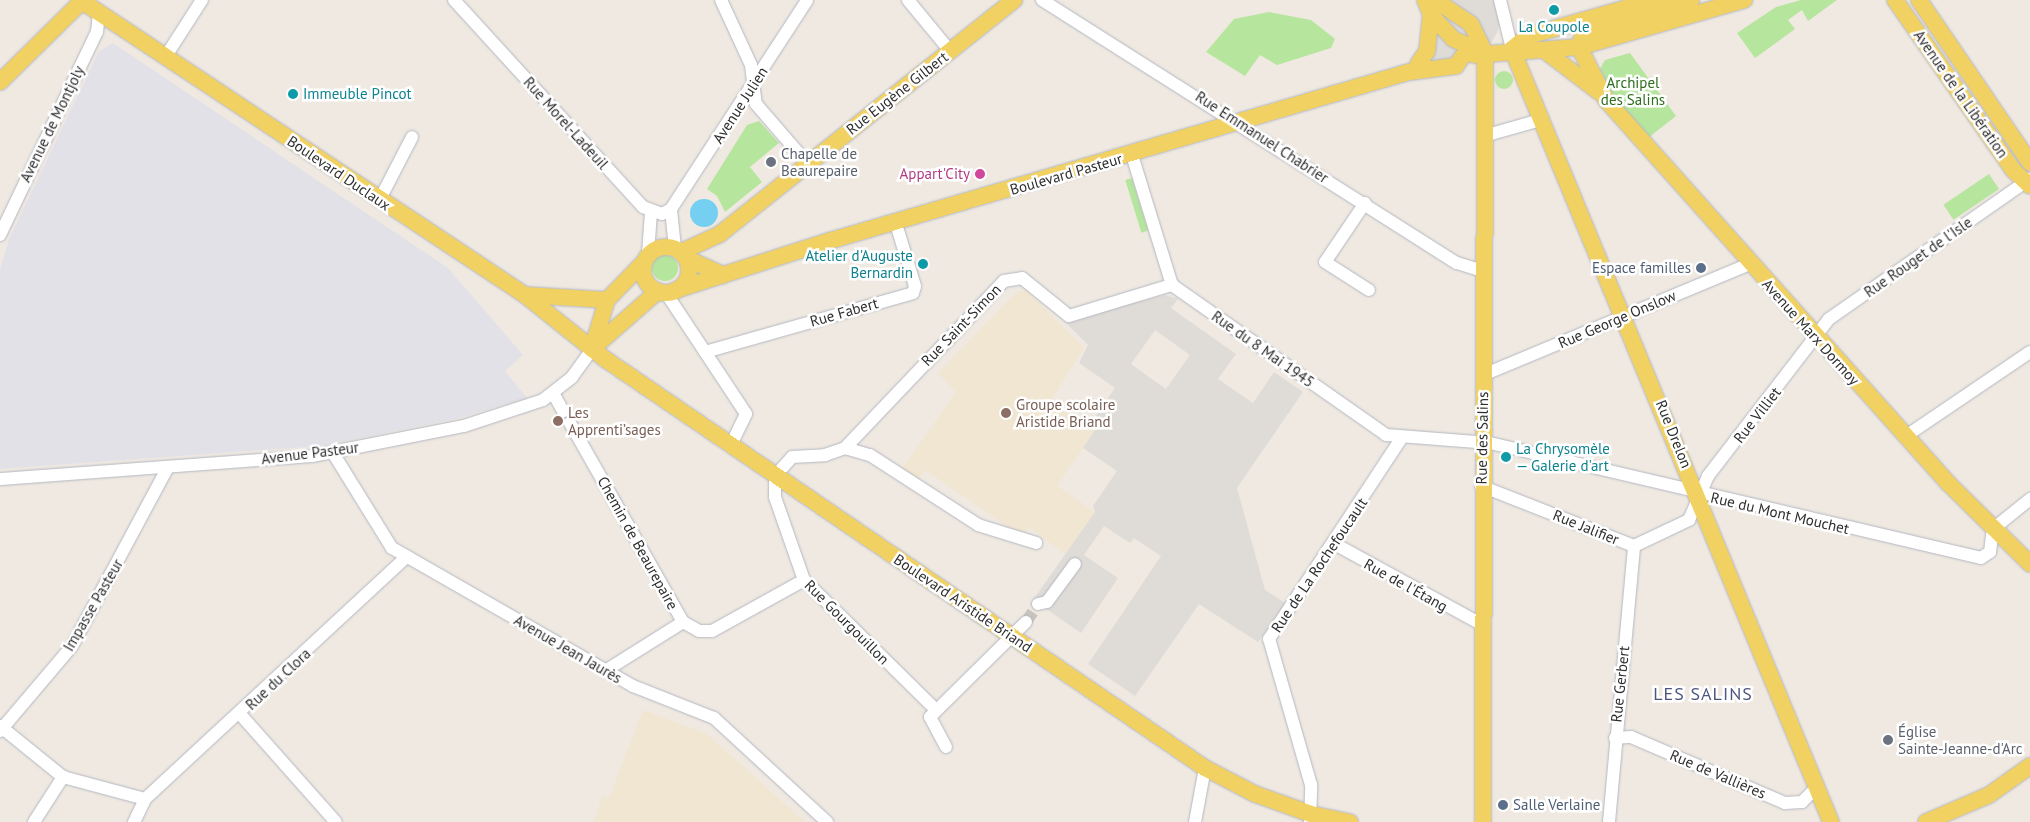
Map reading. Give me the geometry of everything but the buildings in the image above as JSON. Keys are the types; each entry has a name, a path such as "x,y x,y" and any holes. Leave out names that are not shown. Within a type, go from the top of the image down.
{"main road":[{"name":"Boulevard Duclaux","path":"82,0 379,201 525,295 592,349"},
{"path":"0,82 82,0"},
{"name":"Rue Eugène Gilbert","path":"681,253 720,234 1014,0"},
{"name":"Boulevard Pasteur","path":"1512,49 1528,36 1624,4 1655,0"},
{"path":"1579,47 1582,38 1596,30 1691,0"},
{"name":"Boulevard Pasteur","path":"592,349 667,292 723,275 1240,124 1413,68 1456,66 1462,57 1512,49 1526,54 1579,47 1744,0"},
{"name":"Avenue de la Libération","path":"1895,0 2028,182"},
{"name":"Avenue de la Libération","path":"1919,0 2030,164"},
{"path":"1430,5 1454,39 1485,53"},
{"path":"1430,5 1471,24 1485,53"},
{"path":"1413,68 1427,51 1430,5"},
{"name":"Avenue Marx Dormoy","path":"1579,47 1600,92"},
{"name":"Rue Drelon","path":"1512,49 1540,120 1625,315 1831,822"},
{"name":"Avenue Marx Dormoy","path":"1545,51 1600,92 1750,264 1906,436 2008,547 2030,564"},
{"name":"Rue des Salins","path":"1483,822 1481,624 1485,53"},
{"path":"592,349 607,300 646,258 661,247 681,253 723,275"},
{"path":"646,258 643,276 667,292 687,280 681,253"},
{"path":"525,295 607,300"},
{"name":"Boulevard Aristide Briand","path":"592,349 775,476 1205,768 1255,794 1311,818 1350,822"},
{"path":"1926,822 1958,812 2027,773"}],"street":[{"path":"166,56 202,0"},
{"name":"Rue Morel-Ladeuil","path":"454,0 651,212"},
{"path":"721,0 751,65 756,104 808,164"},
{"name":"Avenue Julien","path":"671,209 807,0"},
{"path":"908,0 950,52"},
{"name":"Rue Emmanuel Chabrier","path":"1042,0 1366,203 1457,263 1484,271"},
{"path":"1500,0 1512,49"},
{"name":"Avenue de Montjoly","path":"0,235 97,32 99,13"},
{"path":"1484,136 1540,120"},
{"path":"379,201 412,137"},
{"path":"1132,155 1172,285"},
{"name":"Rue Rouget de l'Isle","path":"1816,337 1847,306 2028,182"},
{"path":"1366,203 1325,262 1369,290"},
{"path":"646,258 651,212 671,209 681,253"},
{"name":"Rue Fabert","path":"706,352 913,293 915,286 896,224"},
{"name":"Rue George Onslow","path":"1483,375 1750,264"},
{"name":"Rue Saint-Simon","path":"775,476 792,457 825,455 844,448 1004,281 1022,278 1069,316 1172,285"},
{"name":"Rue du 8 Mai 1945","path":"1172,285 1386,435 1401,439 1483,442"},
{"path":"667,292 746,414 731,444"},
{"name":"Rue Villiet","path":"1698,492 1816,337"},
{"name":"Avenue Pasteur","path":"0,479 333,453 464,426 553,393 592,349"},
{"path":"1906,436 2030,352"},
{"path":"553,393 563,411"},
{"name":"Chemin de Beaurepaire","path":"570,423 683,622 699,631 712,631 804,580"},
{"name":"Rue de La Rochefoucault","path":"1311,818 1311,785 1269,639 1401,439"},
{"name":"Rue du Mont Mouchet","path":"1483,442 1968,556 1981,558 1990,552 2008,547"},
{"path":"844,448 870,455 978,525 1036,543"},
{"name":"Avenue Jean Jaurès","path":"333,453 381,535 406,556 605,671 714,718 827,822"},
{"name":"Impasse Pasteur","path":"1,728 72,646 168,466"},
{"name":"Rue Gourgouillon","path":"775,476 775,497 804,580 936,710"},
{"name":"Rue Jalifier","path":"1482,486 1634,546 1689,520 1696,512 1698,492"},
{"path":"1990,552 1993,529 2030,499"},
{"name":"Rue de l'Étang","path":"1333,543 1481,624"},
{"name":"Rue Gerbert","path":"1609,822 1615,738 1634,546"},
{"name":"Rue du Clora","path":"145,798 240,714 406,556"},
{"path":"1038,604 1047,602 1075,564"},
{"path":"605,671 683,622"},
{"path":"946,747 929,724 936,710 1014,637 1026,622"},
{"path":"240,714 336,822"},
{"path":"1,728 63,777 145,798 134,822"},
{"name":"Rue de Vallières","path":"1615,738 1632,737 1785,803 1802,802 1817,787"},
{"path":"1195,822 1205,768"},
{"path":"34,822 63,777"}],"shaded area":[{"path":"1453,0 1500,0 1503,11 1497,33 1485,53 1418,64 1440,3"},
{"path":"113,43 448,268 523,355 505,371 527,398 455,419 320,446 0,469 0,270 9,239 99,51"},
{"name":"Groupe scolaire Aristide Briand","path":"1026,290 1084,348 1051,400 1095,430 1057,486 1095,512 1066,554 1028,527 1022,536 925,470 919,480 902,469 956,392 938,373 1016,293"},
{"path":"1165,295 1178,299 1171,308 1236,354 1218,379 1253,403 1274,372 1303,392 1237,488 1265,590 1285,603 1258,642 1199,604 1135,696 1088,664 1161,556 1134,538 1130,543 1104,526 1084,555 1118,578 1081,633 1033,600 1095,512 1093,506 1117,471 1083,448 1095,430 1089,426 1115,388 1079,363 1088,345 1064,321","holes":["1155,330 1190,355 1166,389 1131,364"]},
{"path":"643,710 707,734 805,822 594,822 602,796 609,798"}],"green space":[{"path":"1801,0 1837,0 1808,21 1802,10 1788,20 1795,29 1755,58 1737,33 1776,7"},
{"path":"1269,12 1311,20 1335,39 1331,48 1277,65 1260,55 1245,76 1206,52 1234,19"},
{"name":"Archipel des Salins","path":"1630,53 1676,116 1648,138 1616,103 1600,69 1605,60"},
{"path":"1504,71 1510,74 1513,80 1510,86 1504,89 1498,86 1495,80 1498,74"},
{"path":"759,121 779,143 750,167 762,182 725,212 717,196 707,189 747,125"},
{"path":"1989,174 1999,189 1953,220 1943,205"},
{"path":"1132,178 1148,231 1141,233 1125,180"},
{"path":"665,255 674,259 678,268 674,277 665,281 656,277 652,268 656,259"}],"water":[{"path":"704,199 714,203 718,213 714,223 704,227 694,223 690,213 694,203"}],"tunnel":[{"path":"1026,622 1038,604"}],"place":[{"name":"La Coupole","path":"1554,10"},
{"name":"Immeuble Pincot","path":"293,94"},
{"name":"Chapelle de Beaurepaire","path":"771,162"},
{"name":"Appart'City","path":"980,174"},
{"name":"Atelier d'Auguste Bernardin","path":"923,264"},
{"name":"Espace familles","path":"1701,268"},
{"name":"Groupe scolaire Aristide Briand","path":"1006,413"},
{"name":"Les Apprenti’sages","path":"558,421"},
{"name":"La Chrysomèle — Galerie d'art","path":"1506,457"},
{"name":"Église Sainte-Jeanne-d'Arc","path":"1888,740"},
{"name":"Salle Verlaine","path":"1503,805"}],"district":[{"name":"LES SALINS","path":"1703,694"}]}
